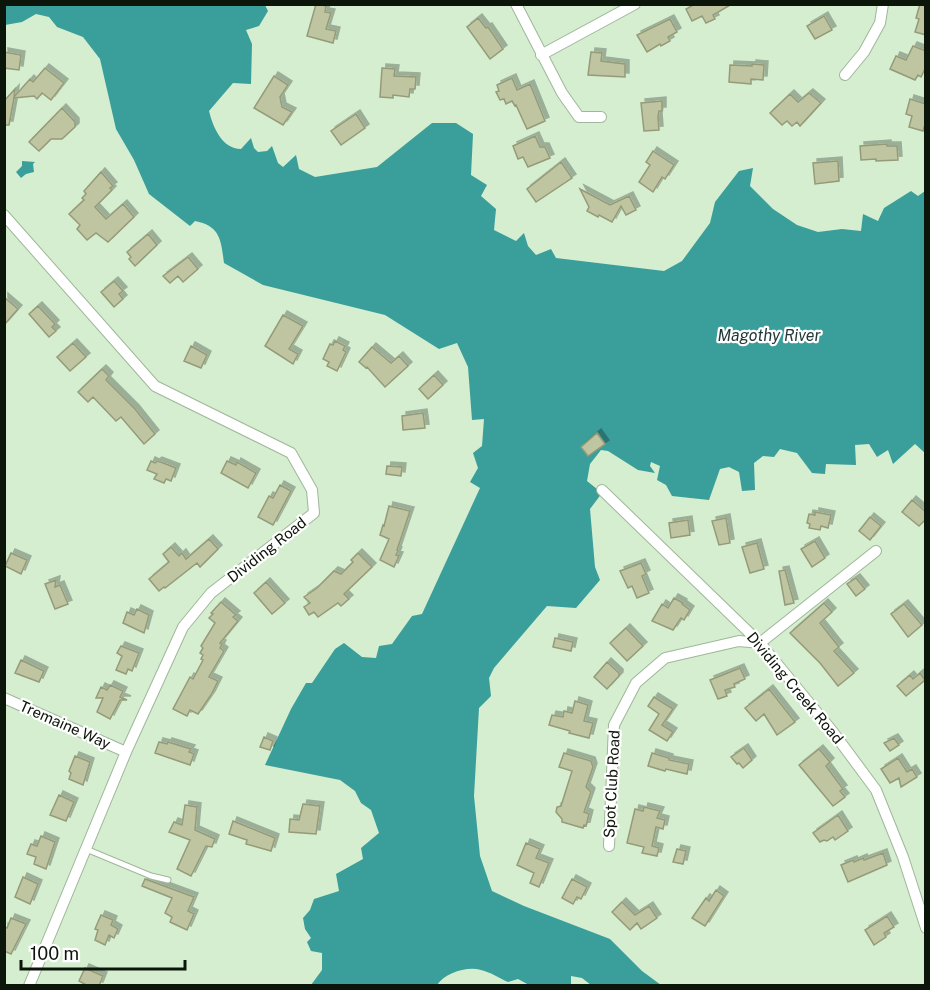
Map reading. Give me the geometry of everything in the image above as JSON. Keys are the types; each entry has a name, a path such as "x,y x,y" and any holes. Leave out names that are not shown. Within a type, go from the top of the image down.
{"street":[{"path":"516,4 562,93 579,117 601,117"},
{"path":"541,55 635,4"},
{"path":"845,75 864,52 880,23 883,4"},
{"name":"Dividing Road","path":"4,215 155,386 291,453 312,490 314,513 211,593 183,627 126,752 29,986"},
{"name":"Dividing Creek Road","path":"602,490 760,643 833,732 876,790 903,857 926,928"},
{"path":"760,643 876,551"},
{"name":"Spot Club Road","path":"609,846 614,725 636,683 665,658 739,641 760,643"},
{"name":"Tremaine Way","path":"4,699 126,752"}],"lane":[{"path":"86,849 151,876 168,880"}],"water":[{"name":"Magothy River","path":"5,5 265,5 268,11 259,26 246,30 252,44 251,84 233,83 209,111 219,136 224,141 234,148 241,149 251,138 258,152 267,151 272,146 278,163 283,167 296,155 299,169 315,177 377,167 432,123 456,123 473,134 471,175 487,185 481,196 496,209 494,230 516,241 524,233 528,246 536,255 551,249 556,258 664,271 682,261 710,223 715,202 739,171 753,168 750,186 773,209 797,225 818,232 842,229 861,231 863,214 878,221 884,208 911,191 918,196 925,191 925,453 915,444 893,464 888,450 877,457 869,444 855,445 856,465 826,464 825,474 812,473 797,453 780,449 774,457 763,456 754,463 755,490 742,491 739,472 729,467 720,469 709,500 672,496 666,485 657,480 660,466 651,462 650,466 655,473 638,470 608,451 601,450 590,464 587,481 602,493 590,509 595,567 600,580 576,608 547,606 494,668 489,678 491,696 479,708 474,796 480,856 492,891 524,906 610,939 642,971 661,985 591,985 582,978 571,976 571,985 529,985 518,979 508,982 484,971 469,969 445,977 437,985 311,985 322,970 322,953 311,951 307,942 311,938 305,929 303,918 310,910 314,899 339,891 336,874 363,859 361,848 379,833 371,810 361,803 355,791 340,780 265,765 306,683 312,683 335,649 344,643 362,657 376,658 379,646 392,644 412,616 422,614 480,488 470,482 478,468 473,453 482,446 484,419 472,420 468,367 457,343 439,349 385,315 263,285 224,263 220,241 215,231 204,223 195,221 190,226 149,194 134,160 116,129 100,59 83,37 57,27 49,17 36,14 22,22 5,25"},
{"path":"22,161 35,162 34,172 21,178 16,172 22,166"}],"building":[{"path":"316,4 326,6 325,12 331,13 326,29 336,31 333,43 307,36"},
{"path":"695,4 732,4 713,15 715,19 706,23 702,16 692,21 686,9"},
{"path":"920,4 926,4 926,35 915,32"},
{"path":"824,16 832,30 815,39 807,26"},
{"path":"478,18 486,28 488,27 503,49 490,59 467,27"},
{"path":"670,19 677,32 668,37 670,41 647,52 637,35"},
{"path":"913,46 926,51 926,67 921,77 918,75 915,80 890,69 896,56 906,60"},
{"path":"4,52 21,55 19,70 4,68"},
{"path":"591,52 602,53 601,61 625,64 625,77 588,75"},
{"path":"752,64 764,65 763,80 751,79 751,84 729,82 730,65 752,66"},
{"path":"45,68 64,83 51,100 42,93 37,99 34,96 14,98 9,125 4,125 4,101 15,89 14,97 30,79 33,82"},
{"path":"382,68 395,69 394,76 416,77 415,89 410,89 409,97 393,95 393,98 380,97"},
{"path":"274,76 288,85 280,97 282,107 292,112 283,125 254,108"},
{"path":"512,78 517,90 530,84 545,121 527,129 516,105 512,101 506,104 504,99 500,100 496,92 499,91 497,85"},
{"path":"809,93 821,103 800,126 797,122 792,126 787,121 782,125 770,113 790,94 798,102"},
{"path":"910,99 926,104 926,121 923,131 909,127 912,116 906,114"},
{"path":"662,101 662,111 659,111 658,117 659,130 644,131 641,103"},
{"path":"62,108 75,122 75,127 62,139 51,139 39,151 29,142"},
{"path":"356,114 365,128 341,145 331,131"},
{"path":"535,136 540,147 545,147 550,158 528,167 523,157 518,159 513,146"},
{"path":"887,144 887,146 897,146 898,160 861,160 860,146"},
{"path":"653,151 674,165 665,179 662,177 653,192 639,182 650,165 646,162"},
{"path":"838,161 839,181 815,184 813,163"},
{"path":"561,162 572,178 536,202 527,189"},
{"path":"101,172 113,186 110,188 112,190 95,207 106,219 123,204 134,217 108,242 96,233 87,240 77,229 80,225 69,214 84,200 82,198 86,194 84,191"},
{"path":"580,189 610,205 629,196 636,210 626,215 621,206 612,222 599,215 598,217 587,211 589,207"},
{"path":"148,234 157,245 135,266 127,252"},
{"path":"188,257 198,269 183,282 178,276 170,283 163,276"},
{"path":"114,281 123,291 119,294 123,299 114,307 101,292"},
{"path":"4,297 18,309 4,325"},
{"path":"38,306 55,324 52,327 56,331 49,337 29,314"},
{"path":"283,315 303,326 289,349 298,354 293,364 265,346"},
{"path":"335,341 345,346 343,350 346,352 337,371 327,366 329,362 323,359 330,344 333,345"},
{"path":"73,343 86,357 70,371 57,357"},
{"path":"191,346 207,355 201,368 184,361"},
{"path":"372,347 391,363 399,356 408,366 385,387 367,367 359,362"},
{"path":"102,369 109,376 106,380 135,409 155,434 144,444 121,417 116,421 93,397 88,402 78,392"},
{"path":"434,375 443,385 428,399 419,389"},
{"path":"423,413 425,428 403,430 402,416"},
{"path":"597,433 605,444 588,456 581,447"},
{"path":"151,461 155,463 158,461 176,468 171,481 166,479 164,483 154,479 157,474 147,470"},
{"path":"227,461 236,465 237,462 256,473 248,488 221,473"},
{"path":"387,466 402,467 401,476 386,474"},
{"path":"280,485 291,491 273,525 258,517 269,496 273,498"},
{"path":"912,500 926,512 926,519 919,526 902,512"},
{"path":"389,506 410,511 394,567 380,560 389,539 380,535"},
{"path":"815,512 831,515 828,528 821,526 820,530 809,528 810,524 807,523 809,514 815,515"},
{"path":"870,517 881,526 870,540 859,531"},
{"path":"726,518 730,543 719,545 712,521"},
{"path":"688,520 690,535 671,538 669,523"},
{"path":"209,539 218,549 200,567 197,563 159,591 149,579 169,562 163,554 171,547 179,556 182,553 186,559"},
{"path":"815,541 825,558 812,567 801,549"},
{"path":"757,543 764,569 750,573 742,547"},
{"path":"11,553 27,560 21,574 5,566"},
{"path":"358,553 372,567 344,594 349,599 341,606 338,603 318,617 314,612 309,615 304,607 310,603 304,597 334,571 341,574"},
{"path":"641,563 646,574 642,576 649,593 637,598 632,586 628,588 620,571"},
{"path":"785,570 794,603 785,605 779,571"},
{"path":"856,578 865,589 856,596 847,584"},
{"path":"56,580 55,587 60,585 68,604 55,609 45,584"},
{"path":"266,582 285,603 272,614 254,593"},
{"path":"674,598 690,610 684,620 681,618 673,630 652,621 662,604 668,608"},
{"path":"221,602 236,615 233,617 238,621 220,643 222,644 220,648 224,651 209,677 218,681 211,695 198,714 190,710 187,716 173,709 190,677 193,679 203,660 201,659 203,655 200,653 203,648 201,646 215,623 209,618"},
{"path":"824,603 832,612 820,623 839,647 834,651 854,673 838,686 820,663 790,633"},
{"path":"904,604 922,625 908,637 891,614"},
{"path":"137,609 149,615 144,633 123,623 127,612 134,615"},
{"path":"626,628 643,646 627,661 610,643"},
{"path":"555,638 573,642 571,651 553,647"},
{"path":"121,646 139,653 132,671 128,669 126,674 116,670 122,656 117,653"},
{"path":"21,660 44,671 39,682 15,673"},
{"path":"607,662 619,673 619,676 607,689 594,677"},
{"path":"740,668 745,679 734,684 735,687 725,690 727,696 718,699 710,680"},
{"path":"920,673 925,680 906,696 897,686 910,675 913,679"},
{"path":"110,685 123,691 120,697 127,700 120,700 110,719 97,712 103,698 96,698 101,687 107,690"},
{"path":"769,689 795,722 777,735 764,714 756,721 745,708"},
{"path":"654,697 673,709 662,725 673,732 667,741 649,730 659,714 648,706"},
{"path":"575,701 588,705 584,721 593,723 589,738 549,725 552,715 563,717 564,711 572,713"},
{"path":"264,737 273,741 270,750 260,747"},
{"path":"894,738 899,745 890,751 884,743"},
{"path":"159,742 167,744 168,742 191,749 189,752 194,754 190,765 155,753"},
{"path":"744,748 752,760 743,768 731,757"},
{"path":"819,749 830,762 826,766 843,789 840,791 845,797 833,806 799,765"},
{"path":"564,753 591,761 593,767 586,787 591,792 584,812 589,814 586,826 584,825 583,828 562,822 556,812 557,807 561,806 572,771 559,767"},
{"path":"652,753 669,758 669,760 689,764 687,774 648,766"},
{"path":"75,756 90,762 83,785 69,779 71,773 69,771"},
{"path":"898,758 907,772 912,769 917,777 901,787 899,778 890,783 881,769"},
{"path":"59,795 74,802 66,821 50,815"},
{"path":"303,804 320,806 316,834 289,832 290,819 299,820"},
{"path":"185,805 197,807 195,830 215,839 212,847 206,846 191,876 177,869 190,840 169,832 174,822 182,825"},
{"path":"644,807 660,811 657,818 665,820 663,829 656,827 652,846 659,848 657,856 642,853 644,847 627,843 635,809 643,811"},
{"path":"838,815 848,831 835,840 833,837 820,842 813,833"},
{"path":"233,821 275,838 271,851 246,844 247,840 229,834"},
{"path":"41,836 55,842 46,869 34,864 36,857 27,854 31,844 37,846"},
{"path":"526,843 540,849 536,858 549,863 539,887 530,883 534,873 517,865"},
{"path":"677,849 686,851 683,864 673,862"},
{"path":"883,853 887,865 848,882 841,865"},
{"path":"23,877 38,884 30,904 15,897"},
{"path":"145,879 194,897 188,911 194,914 187,930 170,922 172,917 165,913 172,898 142,886"},
{"path":"572,879 587,887 581,899 577,897 573,904 562,898"},
{"path":"716,890 724,896 705,926 692,918 706,898 709,901"},
{"path":"622,902 635,915 649,906 657,918 641,929 637,923 630,930 612,912"},
{"path":"101,915 113,920 111,925 118,929 114,938 109,935 105,945 95,940 98,930 95,929"},
{"path":"887,916 894,927 884,933 886,937 874,945 865,930"},
{"path":"11,918 26,924 11,954 4,951 4,927 7,928"},
{"path":"85,968 103,976 99,986 88,986 79,981"}]}
